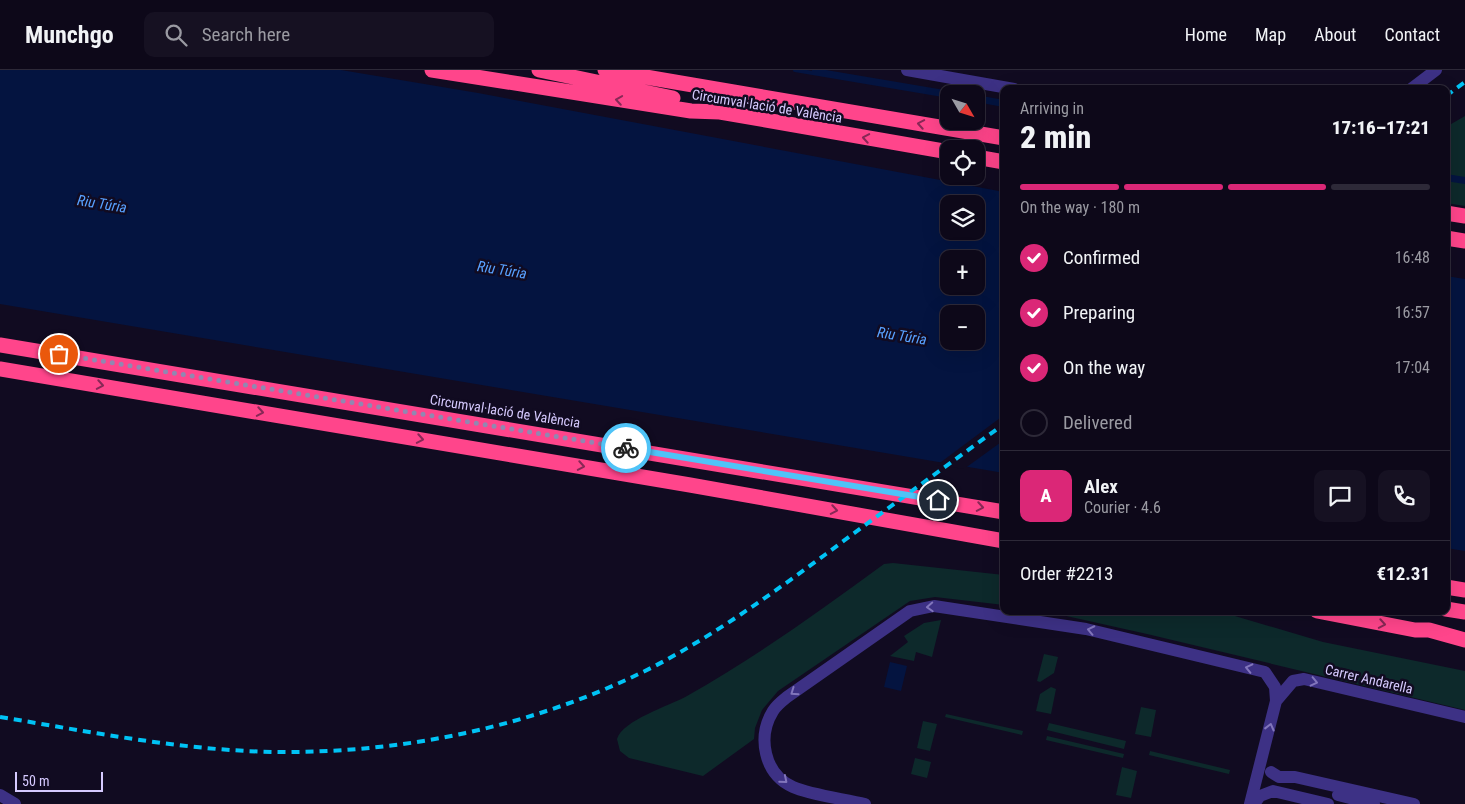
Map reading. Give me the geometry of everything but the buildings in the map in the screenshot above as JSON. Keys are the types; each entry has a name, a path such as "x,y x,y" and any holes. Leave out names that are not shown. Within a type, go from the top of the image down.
{"highway":[{"name":"Circumval·lació de València","path":"432,70 690,111 720,112 940,150"},
{"path":"539,70 690,102 720,112"},
{"name":"Circumval·lació de València","path":"606,70 1000,137"},
{"path":"985,159 1000,161"},
{"path":"1450,214 1465,216"},
{"path":"1450,239 1465,241"},
{"name":"Circumval·lació de València","path":"0,344 1000,511"},
{"path":"0,369 690,485 1000,540"},
{"path":"1450,588 1465,590"},
{"path":"1450,610 1465,612"},
{"path":"1338,615 1415,630 1465,649"},
{"path":"1415,630 1429,630 1465,640"}],"street":[{"path":"907,70 1000,87"},
{"path":"1416,85 1436,70"},
{"path":"865,804 790,785 778,775 766,759 764,738 773,710 787,697 910,611 934,606 1086,629 1260,670 1271,678 1275,687 1276,701 1250,804"},
{"name":"Carrer Andarella","path":"1276,701 1292,681 1304,679 1465,717"},
{"path":"1263,752 1271,772 1283,782 1374,804"},
{"path":"1271,772 1279,777 1295,776 1414,804"},
{"path":"1254,804 1260,796 1273,791 1328,804"},
{"path":"0,795 15,804"}],"green space":[{"path":"1465,116 1465,206 1450,204 1450,125"},
{"path":"893,563 1000,575 1000,605 935,597 910,601 778,691 762,710 755,728 754,739 703,776 629,758 620,751 617,739 628,726 648,714 687,696 738,666 884,564"},
{"path":"1062,615 1232,615 1323,642 1465,671 1465,710"},
{"path":"941,620 932,657 916,652 914,661 890,656 908,642 904,636 924,623"},
{"path":"1044,654 1058,657 1054,673 1040,682 1037,681"},
{"path":"1051,687 1056,689 1051,714 1036,711 1040,694"},
{"path":"1141,707 1156,710 1151,737 1135,734"},
{"path":"946,714 1023,731 1022,735 945,717"},
{"path":"923,721 937,724 930,751 917,748"},
{"path":"1049,723 1126,741 1124,749 1047,730"},
{"path":"1047,736 1124,754 1123,758 1046,740"},
{"path":"1150,751 1230,770 1229,774 1149,755"},
{"path":"915,758 931,762 927,778 911,774"},
{"path":"1122,767 1137,771 1131,798 1116,795"}],"water":[{"name":"Riu Túria","path":"0,70 341,70 478,93 940,180 940,185 967,185 1000,191 1000,472 0,304"},
{"path":"1450,277 1465,279 1465,551 1450,549"},
{"path":"890,662 907,666 901,691 884,687"}],"pier":[{"path":"1000,418 1000,443 964,469 937,465"}],"waterway":[{"path":"795,70 940,94"},
{"path":"814,70 940,91"},
{"path":"985,99 1000,101"},
{"path":"985,102 1000,104"},
{"path":"1450,177 1465,179"},
{"path":"1450,180 1465,182"}],"railway":[{"path":"1450,93 1465,82"},
{"path":"0,717 173,744 243,751 278,752 326,751 422,741 516,720 562,706 607,688 674,656 784,585 1000,427"}],"way so far":[{"path":"59,354 626,448"}],"route":[{"path":"626,448 938,500"}]}
